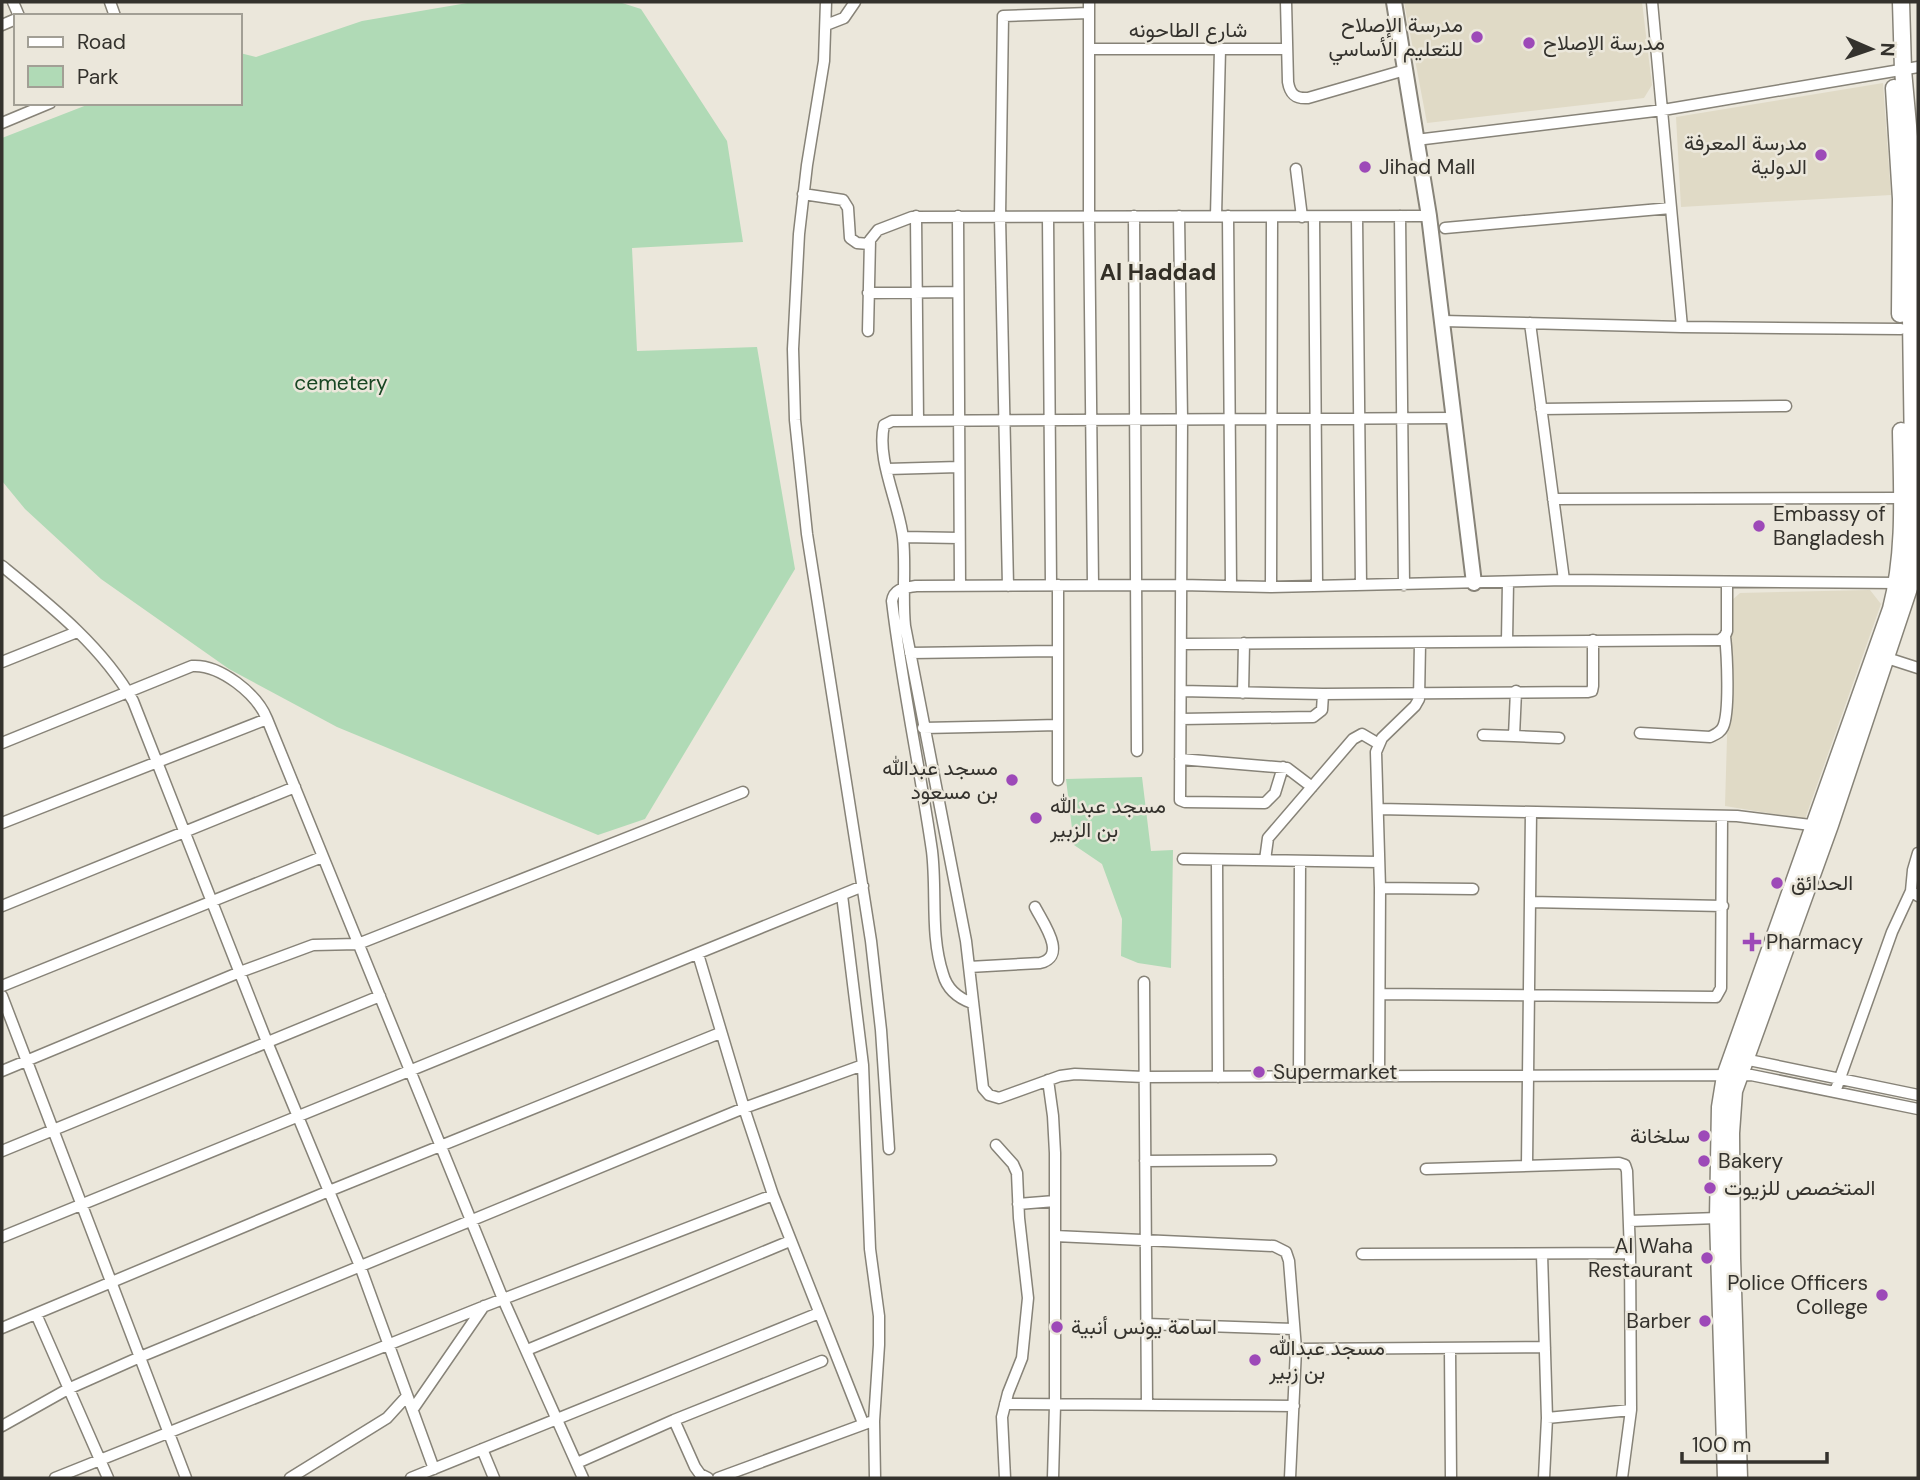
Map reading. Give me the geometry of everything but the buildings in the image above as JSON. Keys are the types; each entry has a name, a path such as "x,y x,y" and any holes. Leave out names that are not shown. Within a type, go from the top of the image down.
{"main road":[{"path":"1893,2 1905,69"},
{"path":"1726,1478 1718,1218 1720,1107 1886,658 1909,583 1914,524 1915,428 1901,199 1905,69 1901,2"},
{"path":"1909,583 1901,554 1910,323"},
{"path":"1739,1478 1731,1133 1734,1091 1731,1075 1744,1059 1823,826 1891,609 1909,583"}],"street":[{"path":"826,2 824,61 803,194 796,274 793,349 797,455 863,886 881,1030 889,1149"},
{"path":"826,25 844,18 855,2"},
{"path":"1089,2 1088,216 1093,585"},
{"path":"1286,2 1289,90 1300,99 1405,70"},
{"path":"1394,2 1429,216 1474,583"},
{"path":"1653,2 1682,327"},
{"path":"1008,586 1000,217 1003,16 1089,13"},
{"name":"شارع الطاحونه","path":"1089,49 1287,49"},
{"path":"1216,216 1220,49"},
{"path":"1416,140 1662,110 1905,69"},
{"path":"2,123 45,105"},
{"path":"1296,169 1301,218"},
{"path":"803,194 843,200 848,208 850,238 857,243 869,244"},
{"path":"1445,228 1671,208"},
{"path":"868,331 869,244 872,236 878,230 916,216 1429,216"},
{"path":"916,216 918,421"},
{"path":"958,216 960,586"},
{"path":"1134,216 1136,751"},
{"path":"1180,216 1180,797 1185,802 1265,803 1276,793 1283,767"},
{"path":"1228,216 1231,586"},
{"path":"1400,216 1404,585"},
{"path":"1048,217 1050,420 1058,651 1058,780"},
{"path":"1271,587 1272,217"},
{"path":"1357,217 1361,585"},
{"path":"1314,218 1317,584"},
{"path":"868,293 958,292"},
{"path":"1443,321 1682,327 1910,323"},
{"path":"1530,323 1564,580"},
{"path":"1541,409 1786,406"},
{"path":"1455,418 890,421 884,425 887,469 903,537 902,589 910,653 963,922 981,1084 986,1092 994,1097 1004,1098 1048,1080 1075,1074 1144,1077 1759,1075 1918,1109"},
{"path":"887,469 959,467"},
{"path":"1553,499 1902,498"},
{"path":"903,537 959,538"},
{"path":"2,566 47,602 112,669 128,691 267,1042 360,1266 434,1469"},
{"path":"2,580 13,575"},
{"path":"972,1003 959,997 949,987 937,950 932,853 901,677 892,601 893,594 902,589 1181,584 1271,587 1564,580 1909,583"},
{"path":"1507,641 1508,582"},
{"path":"1640,733 1710,737 1719,733 1725,721 1727,583"},
{"path":"2,663 77,632"},
{"path":"1181,644 1714,640 1725,636"},
{"path":"1181,691 1323,694 1592,691 1593,640"},
{"path":"1243,693 1244,643"},
{"path":"1379,1076 1380,887 1376,760 1379,744 1415,706 1419,691 1420,643"},
{"path":"910,653 1058,651"},
{"path":"1886,658 1918,668"},
{"path":"2,743 186,668 204,666 251,693 267,719 503,1299 583,1478"},
{"path":"1514,736 1516,691"},
{"path":"1181,719 1313,717 1322,710 1323,694"},
{"path":"2,823 267,719"},
{"path":"923,728 1058,725"},
{"path":"1483,735 1559,738"},
{"path":"1265,860 1268,838 1356,736 1366,736 1379,744"},
{"path":"1180,759 1283,767 1292,769 1312,787"},
{"path":"2,906 295,787"},
{"path":"2,1071 240,972 313,945 358,944 743,792"},
{"path":"1378,809 1722,816 1823,826"},
{"path":"1527,1165 1531,812"},
{"path":"1380,994 1716,997 1721,988 1722,816"},
{"path":"1835,1092 1892,932 1914,893 1913,870 1918,853"},
{"path":"2,986 322,857"},
{"path":"1183,859 1379,862"},
{"path":"1217,860 1218,1077"},
{"path":"1299,1076 1300,861"},
{"path":"2,1237 863,886"},
{"path":"1380,887 1473,889"},
{"path":"842,895 863,1065 870,1250 879,1323 869,1422 875,1478"},
{"path":"1530,902 1723,906"},
{"path":"969,967 1040,963 1048,960 1053,954 1054,946 1035,908"},
{"path":"698,954 744,1108 790,1241 819,1313 869,1422"},
{"path":"1144,982 1147,1405"},
{"path":"2,996 186,1478"},
{"path":"2,1151 380,996"},
{"path":"860,1039 881,1030"},
{"path":"2,1328 329,1191 720,1033"},
{"path":"1744,1059 1918,1096"},
{"path":"2,1426 68,1389 141,1357 744,1108 863,1065"},
{"path":"1048,1080 1055,1134 1053,1478"},
{"path":"996,1145 1016,1168 1028,1315 1023,1358 1005,1404 1001,1430 1005,1478"},
{"path":"1145,1161 1271,1160"},
{"path":"1426,1169 1625,1165 1630,1252 1631,1410 1622,1478"},
{"path":"55,1478 485,1306 774,1195"},
{"path":"1018,1204 1055,1201"},
{"path":"1629,1221 1718,1218"},
{"path":"1055,1236 1280,1247 1286,1252 1296,1349 1290,1478"},
{"path":"527,1350 790,1241"},
{"path":"1362,1254 1630,1252"},
{"path":"1542,1254 1547,1418 1544,1478"},
{"path":"413,1409 485,1306"},
{"path":"411,1478 819,1313"},
{"path":"36,1314 108,1478"},
{"path":"1146,1324 1294,1329"},
{"path":"1296,1349 1545,1347"},
{"path":"1450,1349 1451,1478"},
{"path":"577,1463 674,1420 822,1361"},
{"path":"290,1478 387,1418 407,1396"},
{"path":"1005,1404 1294,1406"},
{"path":"1547,1418 1631,1410"},
{"path":"674,1420 695,1467 700,1474 708,1478"},
{"path":"718,1478 869,1422"},
{"path":"482,1449 494,1478"}],"shaded area":[{"name":"مدرسة الإصلاح","path":"1404,2 1642,2 1652,85 1644,98 1427,123"},
{"path":"1883,83 1891,195 1681,207 1676,117"},
{"path":"1870,590 1881,604 1805,819 1725,806 1731,601 1740,593"}],"green space":[{"name":"cemetery","path":"473,2 619,2 641,9 727,141 743,242 632,248 637,351 757,347 795,569 645,819 598,835 337,727 229,669 101,579 25,509 2,481 2,138 87,105 242,105 242,54 256,57 362,21"},
{"path":"1142,777 1151,851 1173,850 1171,968 1138,963 1121,956 1122,919 1102,864 1074,845 1066,779"}],"place":[{"name":"مدرسة الإصلاح للتعليم الأساسي","path":"1477,37"},
{"name":"مدرسة الإصلاح","path":"1529,43"},
{"name":"مدرسة المعرفة الدولية","path":"1821,155"},
{"name":"Jihad Mall","path":"1365,167"},
{"name":"Embassy of Bangladesh","path":"1759,526"},
{"name":"مسجد عبدالله بن مسعود","path":"1012,780"},
{"name":"مسجد عبدالله بن الزبير","path":"1036,818"},
{"name":"الحدائق","path":"1777,883"},
{"name":"Pharmacy","path":"1752,942"},
{"name":"Supermarket","path":"1259,1072"},
{"name":"سلخانة","path":"1704,1136"},
{"name":"Bakery","path":"1704,1161"},
{"name":"المتخصص للزيوت","path":"1710,1188"},
{"name":"Al Waha Restaurant","path":"1707,1258"},
{"name":"Police Officers College","path":"1882,1295"},
{"name":"Barber","path":"1705,1321"},
{"name":"اسامة يونس أنبية","path":"1057,1327"},
{"name":"مسجد عبدالله بن زبير","path":"1255,1360"}],"district":[{"name":"Al Haddad","path":"1158,272"}]}
